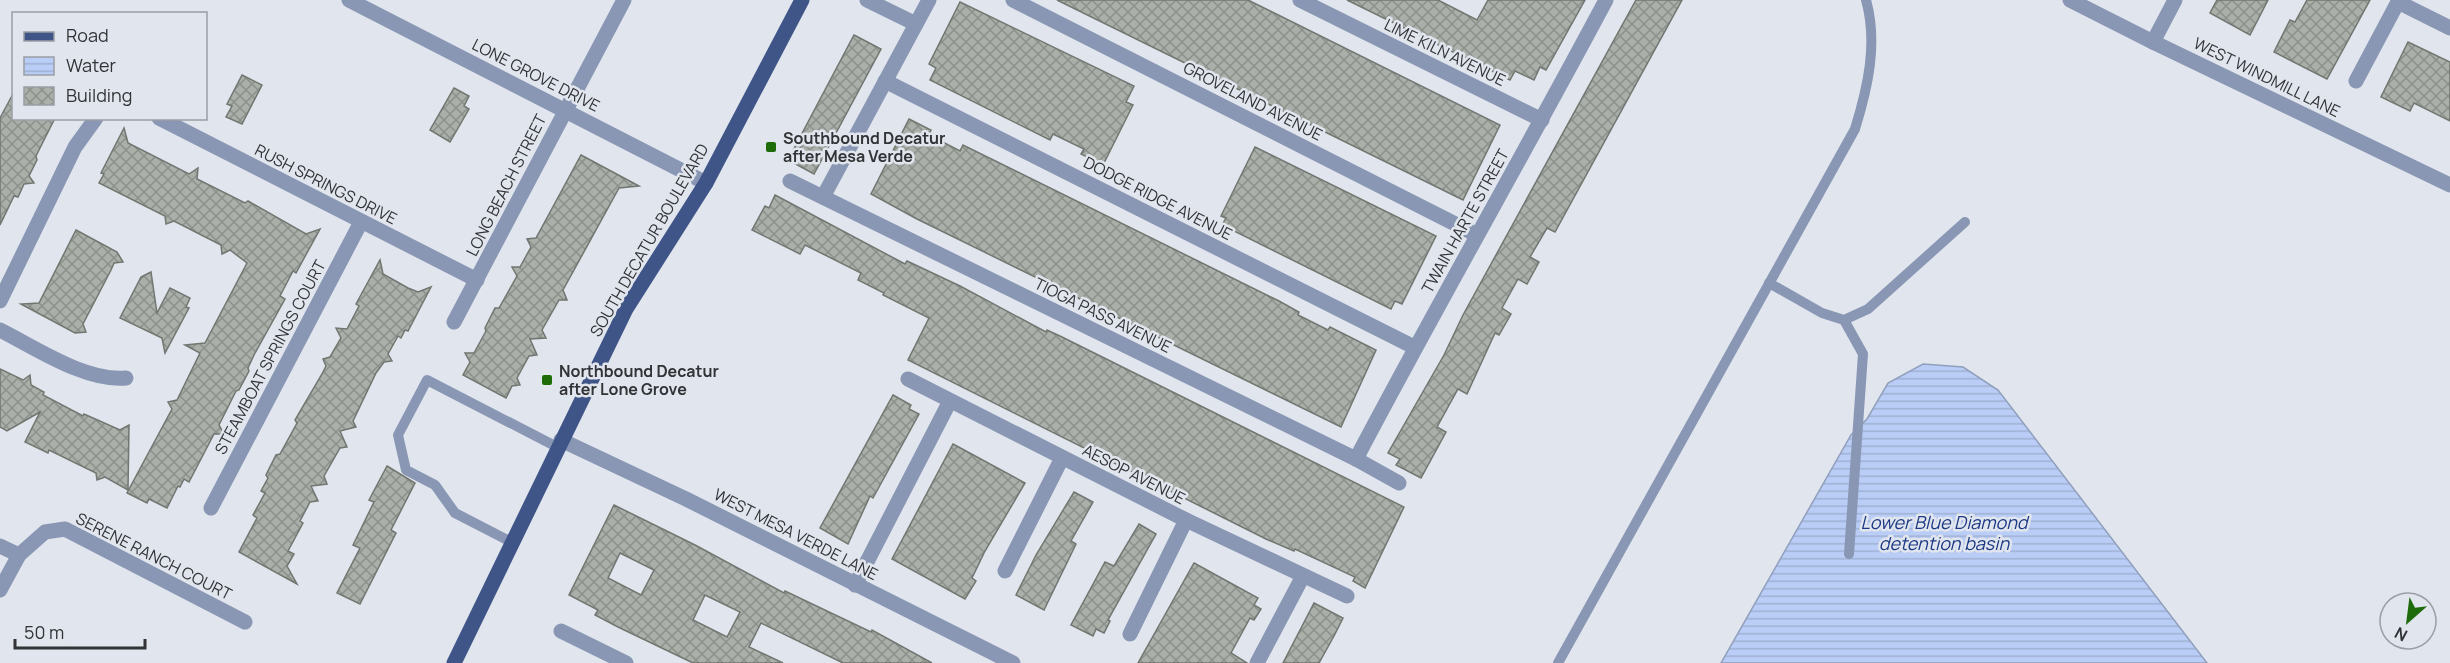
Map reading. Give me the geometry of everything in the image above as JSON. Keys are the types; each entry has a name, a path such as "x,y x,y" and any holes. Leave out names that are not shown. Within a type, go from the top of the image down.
{"main road":[{"name":"SOUTH DECATUR BOULEVARD","path":"453,663 626,309 705,183 802,0"}],"street":[{"name":"LONE GROVE DRIVE","path":"349,0 705,183"},
{"name":"LONG BEACH STREET","path":"454,322 624,0"},
{"path":"867,0 916,24"},
{"path":"823,197 929,0"},
{"name":"GROVELAND AVENUE","path":"1013,0 1477,235"},
{"name":"LIME KILN AVENUE","path":"1300,0 1542,120"},
{"name":"TWAIN HARTE STREET","path":"1356,459 1414,347 1542,120 1606,0"},
{"name":"WEST WINDMILL LANE","path":"2070,0 2450,185"},
{"path":"2153,42 2175,0"},
{"path":"2356,81 2399,1 2450,28"},
{"name":"DODGE RIDGE AVENUE","path":"885,81 1414,347"},
{"path":"0,301 75,147 95,120"},
{"name":"RUSH SPRINGS DRIVE","path":"163,120 477,280"},
{"name":"TIOGA PASS AVENUE","path":"790,181 1356,459 1399,483"},
{"name":"STEAMBOAT SPRINGS COURT","path":"212,508 361,222"},
{"path":"0,330 92,376 110,380 126,378"},
{"name":"AESOP AVENUE","path":"908,379 1186,520 1347,596"},
{"path":"855,585 950,401"},
{"name":"WEST MESA VERDE LANE","path":"560,444 686,499 1013,663"},
{"path":"1005,571 1062,458"},
{"path":"1130,634 1186,520"},
{"name":"SERENE RANCH COURT","path":"19,555 45,532 65,529 245,622"},
{"path":"0,546 19,555 0,590"},
{"path":"1257,663 1303,576"},
{"path":"561,631 626,663"}],"lane":[{"path":"1558,663 1855,129 1866,92 1872,48 1866,0"},
{"path":"1769,283 1822,313 1844,320 1868,309 1965,222"},
{"path":"1844,320 1863,354 1849,554"},
{"path":"513,543 455,513 435,485 406,470 398,435 427,380 560,444"}],"water":[{"name":"Lower Blue Diamond detention basin","path":"1923,364 1963,367 1998,390 2207,663 1721,663 1851,435 1867,419 1888,383"}],"building":[{"path":"1057,0 1248,0 1500,125 1463,200"},
{"path":"1347,0 1438,0 1477,20 1488,0 1585,0 1546,70 1540,67 1534,80 1515,71 1510,80"},
{"path":"1636,0 1682,0 1555,232 1547,228 1530,257 1539,262 1527,284 1518,279 1502,308 1511,314 1499,335 1495,333 1467,394 1458,389 1437,427 1446,432 1421,478 1396,465 1400,459 1388,453 1444,355 1463,315"},
{"path":"2217,0 2268,0 2250,35 2210,13"},
{"path":"2307,0 2370,0 2327,79 2274,52 2290,20 2295,22"},
{"path":"960,2 1134,86 1126,102 1133,105 1103,165 1081,154 1084,149 1053,134 1050,140 930,80 936,68 929,64"},
{"path":"854,35 881,49 814,174 788,160"},
{"path":"2408,42 2450,62 2450,121 2414,103 2410,111 2381,97"},
{"path":"242,75 262,85 242,124 226,117 232,106 227,104"},
{"path":"454,88 469,96 464,106 469,109 450,142 430,130"},
{"path":"12,96 12,120 54,120 29,176 34,183 24,184 18,197 14,196 0,225 0,118"},
{"path":"909,119 931,130 929,135 960,151 963,145 1279,301 1299,312 1298,315 1328,330 1330,327 1376,350 1341,427 917,219 871,194"},
{"path":"124,128 128,143 189,174 198,168 197,179 245,203 248,201 306,234 320,229 296,273 293,271 280,296 285,299 219,425 224,434 214,434 189,482 184,479 180,487 178,486 167,508 149,499 147,503 127,493 172,409 168,402 177,400 200,353 185,345 205,343 247,263 230,250 222,254 221,245 174,221 166,224 165,216 99,183 104,174 101,173"},
{"path":"1255,147 1436,236 1402,304 1395,301 1391,309 1222,225 1226,218 1221,216"},
{"path":"581,155 639,186 619,188 563,290 567,300 559,300 542,330 546,338 530,339 537,355 529,356 517,378 520,385 512,386 506,398 463,375 470,362 465,353 474,353 495,308 499,308 517,276 512,267 520,267 531,247 527,239 536,238"},
{"path":"775,195 905,264 907,261 960,286 1046,332 1047,330 1062,337 1404,507 1365,588 1353,581 1355,577 1295,549 1294,551 1266,539 908,360 929,318 858,280 861,273 805,245 800,254 752,230 765,206 769,208"},
{"path":"76,230 117,252 123,262 114,263 83,324 86,332 75,333 21,304 39,303"},
{"path":"380,260 383,274 408,288 418,292 431,287 408,331 405,330 401,338 398,336 388,354 392,361 384,362 376,373 353,421 356,427 340,431 347,447 340,448 324,476 327,484 311,486 318,501 310,502 300,521 303,523 288,551 294,554 287,566 297,584 239,552 257,518 253,515 265,493 261,491 268,478 266,475 276,455 280,454 297,423 295,420 326,366 323,359 330,357 341,338 336,328 347,329 359,306 356,304"},
{"path":"151,272 157,313 170,288 190,298 186,307 189,308 165,353 162,338 120,318 141,277"},
{"path":"0,369 23,380 30,375 31,385 44,392 43,395 83,416 84,414 120,430 129,425 128,490 105,477 97,480 96,473 49,450 48,453 25,442 40,412 7,431 0,427"},
{"path":"893,395 911,405 909,409 919,414 873,498 870,496 848,544 820,528"},
{"path":"953,444 1025,483 985,551 972,578 976,581 965,599 892,559"},
{"path":"387,466 415,483 391,530 396,533 360,604 337,593 360,548 353,545 374,502 369,500"},
{"path":"1074,492 1093,502 1071,541 1076,544 1044,610 1016,595 1036,555"},
{"path":"614,505 784,593 785,591 871,632 872,630 932,663 843,663 761,623 749,647 783,663 693,663 595,615 598,610 569,595","holes":["620,553 654,570 641,595 608,578","705,595 740,612 727,637 693,620"]},
{"path":"1139,524 1156,534 1108,620 1110,621 1104,633 1096,629 1093,636 1071,625 1105,562 1114,566"},
{"path":"1194,563 1258,598 1254,605 1261,609 1254,620 1250,618 1231,653 1247,663 1138,663"},
{"path":"1314,603 1343,618 1334,636 1319,663 1283,663"}],"place":[{"name":"Southbound Decatur after Mesa Verde","path":"771,147"},
{"name":"Northbound Decatur after Lone Grove","path":"547,380"}]}
